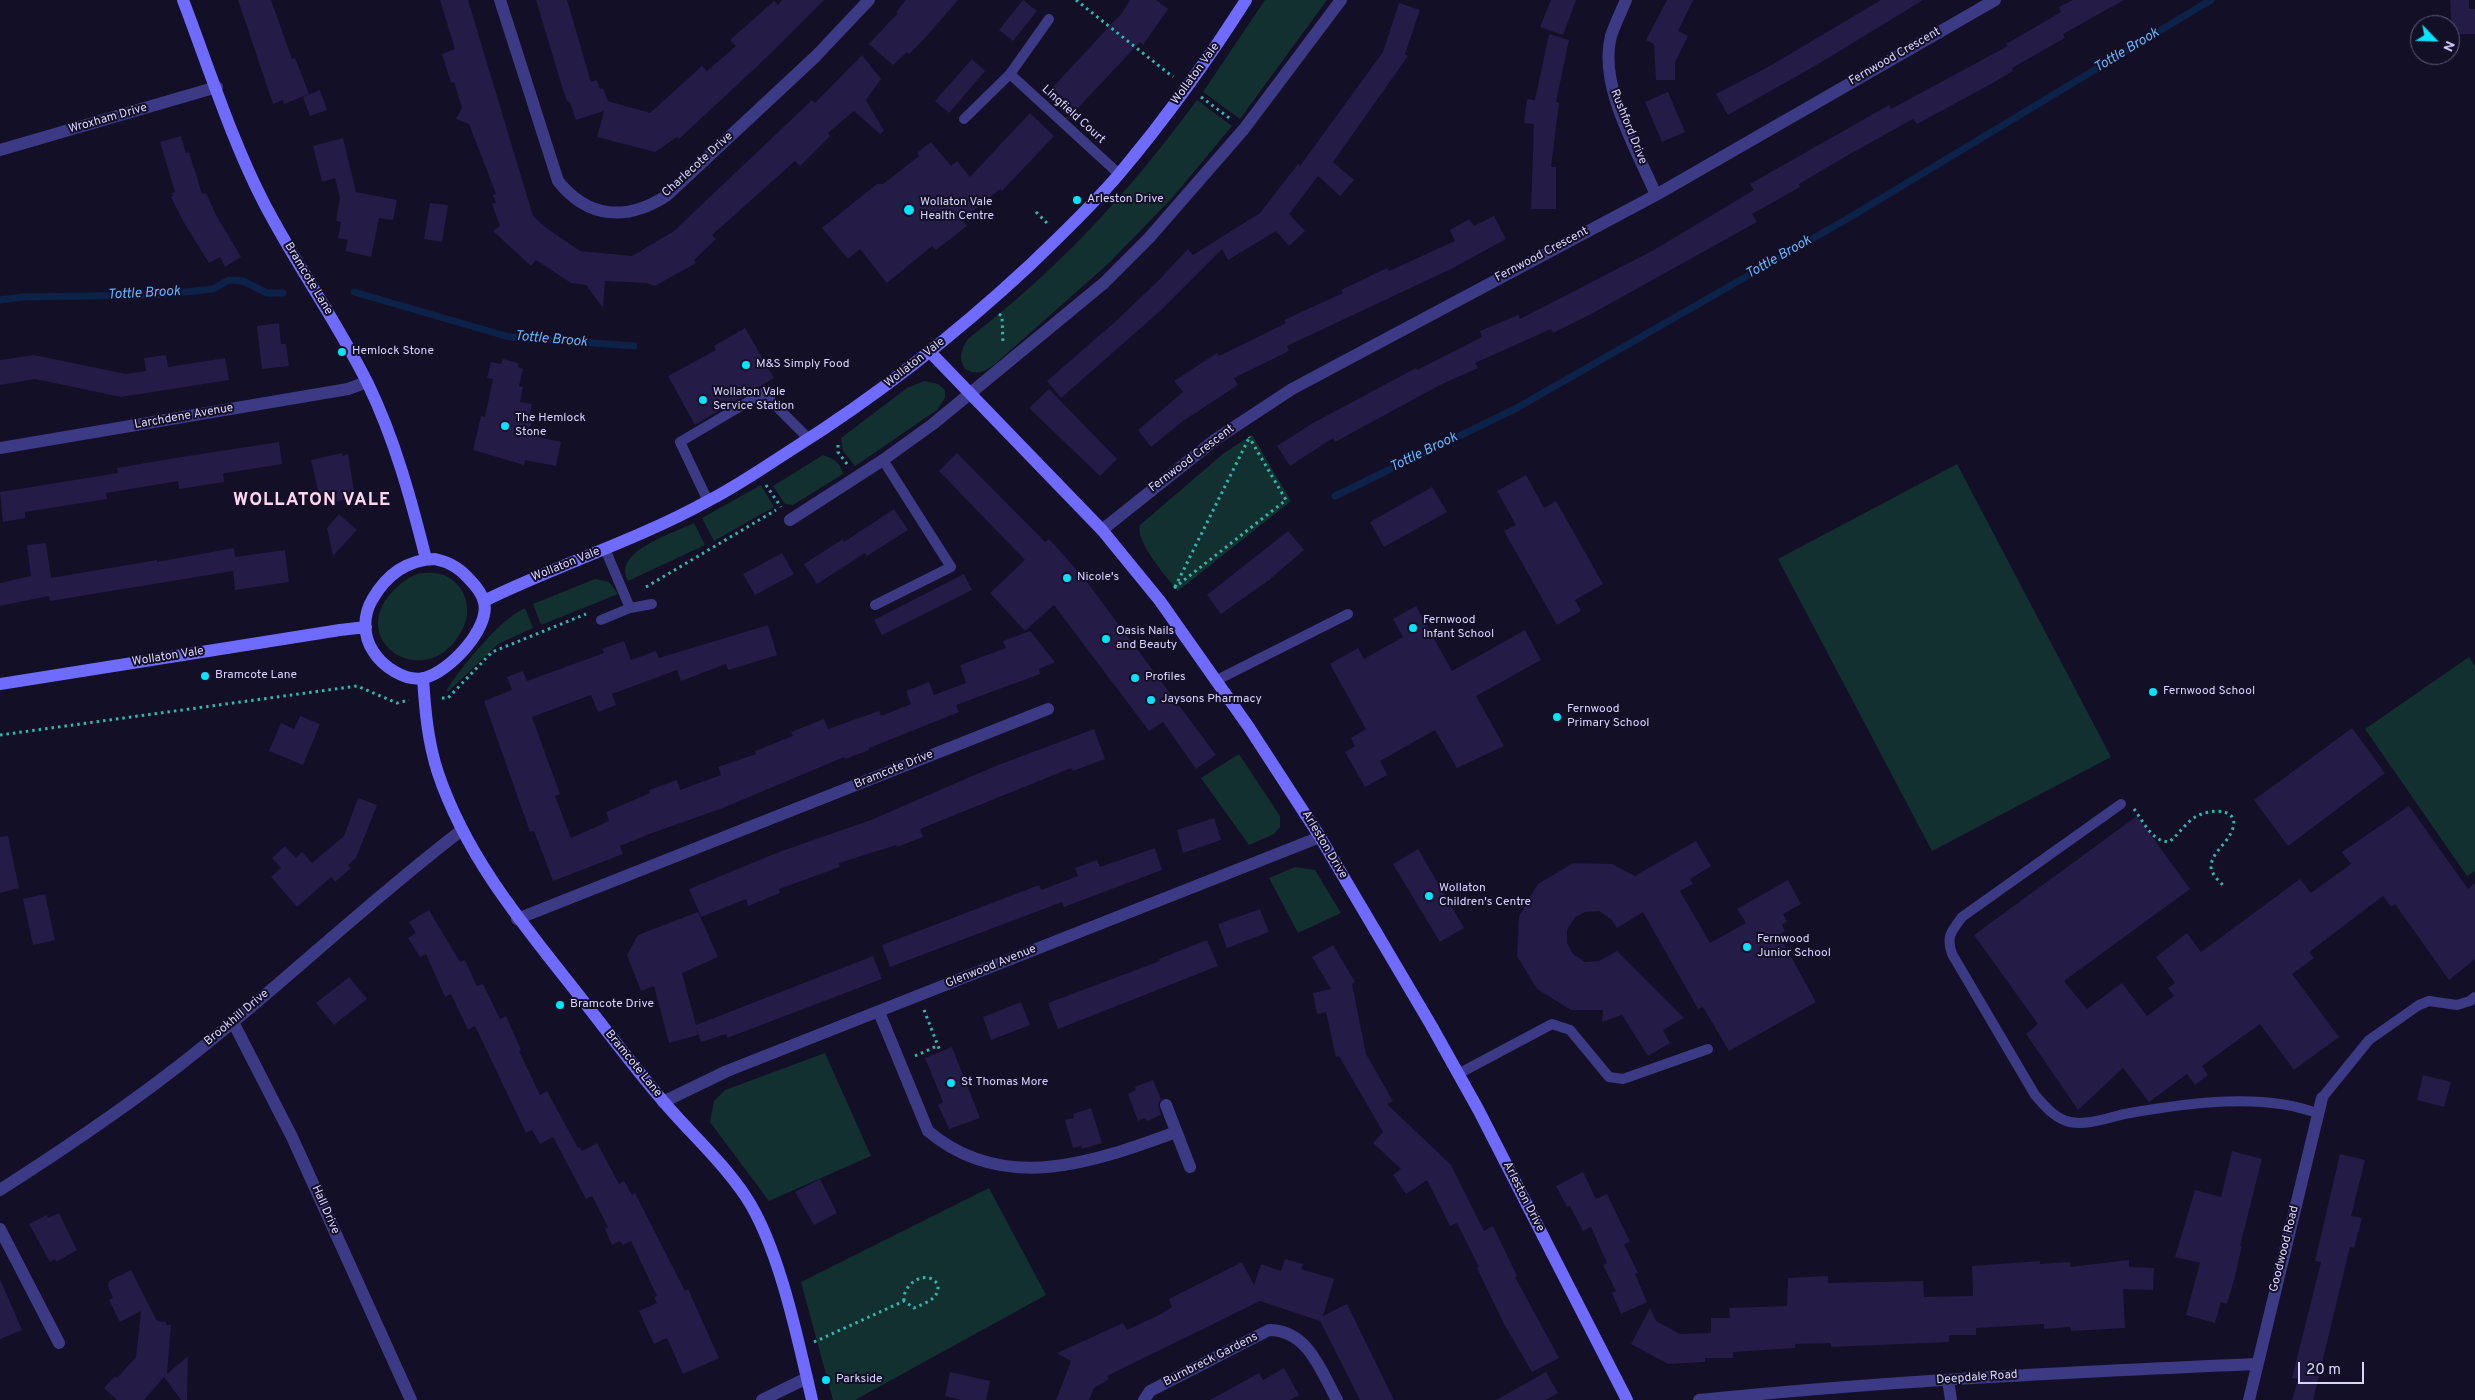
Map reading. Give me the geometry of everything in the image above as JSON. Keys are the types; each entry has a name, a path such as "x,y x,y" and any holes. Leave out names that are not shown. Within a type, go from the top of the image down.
{"street":[{"name":"Bramcote Lane","path":"183,0 217,87 239,152 265,205 343,337 367,382 399,460 426,559"},
{"name":"Charlecote Drive","path":"500,0 558,181 579,202 606,212 625,212 652,205 666,196 816,56 869,0"},
{"name":"Wollaton Vale","path":"484,601 519,584 606,550 708,501 844,416 930,352 990,302 1063,234 1120,174 1188,87 1246,0"},
{"path":"790,520 883,460 971,395 1104,283 1148,238 1244,129 1341,0"},
{"name":"Rushford Drive","path":"1626,0 1612,35 1609,54 1609,74 1613,94 1656,195"},
{"name":"Fernwood Crescent","path":"1102,530 1239,423 1292,390 1341,362 1656,195 1994,0"},
{"name":"Wroxham Drive","path":"0,150 217,87"},
{"name":"Arleston Drive","path":"930,352 1102,530 1160,601 1217,680 1320,837 1458,1074 1627,1400"},
{"name":"Larchdene Avenue","path":"0,448 339,390 367,382"},
{"path":"426,559 443,561 458,569 477,588 484,601 484,616 474,636 443,668 423,678 406,677 386,666 373,651 366,628 368,610 383,584 400,568 426,559"},
{"name":"Wollaton Vale","path":"0,684 340,630 366,628"},
{"name":"Bramcote Lane","path":"423,678 429,736 437,772 462,830 490,879 517,919 664,1102 715,1158 746,1198 762,1227 775,1261 800,1349 812,1400"},
{"name":"Bramcote Drive","path":"517,919 1048,709"},
{"name":"Brookhill Drive","path":"0,1190 90,1132 233,1022 422,861 462,830"},
{"name":"Glenwood Avenue","path":"664,1102 727,1072 1320,837"},
{"path":"879,1012 928,1131 944,1144 1000,1166 1034,1169 1122,1152 1176,1132"},
{"name":"Hall Drive","path":"233,1022 292,1137 411,1400"},
{"name":"Goodwood Road","path":"2249,1400 2256,1364 2322,1098"},
{"path":"1166,1105 1190,1167"},
{"path":"0,1228 59,1343"},
{"name":"Burnbreck Gardens","path":"1144,1400 1150,1392 1269,1330 1290,1334 1308,1348 1337,1400"},
{"name":"Deepdale Road","path":"1699,1400 2065,1372 2256,1364"},
{"path":"762,1400 807,1378"},
{"path":"1948,1380 1952,1400"}],"lane":[{"path":"964,119 1010,74 1049,18"},
{"name":"Lingfield Court","path":"1010,74 1120,174"},
{"path":"708,501 680,442 763,393 809,439"},
{"path":"875,605 951,567 883,460"},
{"path":"606,550 630,608"},
{"path":"602,620 630,608 652,604"},
{"path":"1217,680 1348,614"},
{"path":"2121,804 1962,917 1951,931 1948,941 1952,954 2035,1095 2052,1114 2069,1122 2086,1123 2129,1113 2229,1102 2277,1102 2300,1106 2319,1114"},
{"path":"2322,1098 2369,1040 2418,1005 2429,1001 2457,1005 2470,1002 2475,997"},
{"path":"1458,1074 1552,1024 1570,1030 1609,1077 1623,1079 1708,1049"}],"path":[{"path":"1076,0 1244,129"},
{"path":"1036,212 1053,230"},
{"path":"996,309 1002,316 1004,368"},
{"path":"1160,601 1286,500 1239,423"},
{"path":"1174,588 1249,437"},
{"path":"757,472 790,520"},
{"path":"626,597 675,572 781,507"},
{"path":"0,735 358,686 397,704 424,696 448,698 492,652 589,612"},
{"path":"2121,804 2133,807 2154,836 2161,841 2169,842 2195,817 2208,811 2220,810 2228,814 2233,821 2231,832 2216,853 2211,866 2215,877 2223,885"},
{"path":"919,996 940,1051"},
{"path":"900,1062 937,1046"},
{"path":"926,1277 933,1278 938,1284 938,1291 933,1299 914,1308 904,1301 904,1292 910,1284 926,1277"},
{"path":"800,1349 904,1301"}],"green space":[{"path":"1265,0 1327,0 1240,119 1203,92"},
{"path":"1197,100 1232,126 1173,197 1109,263 995,364 977,373 965,369 961,354 968,339 1034,284 1093,226 1147,164"},
{"path":"924,381 938,384 945,390 945,398 937,410 855,466 843,451 841,438 907,388"},
{"path":"1252,435 1291,501 1178,591 1146,549 1139,532 1140,525 1224,453"},
{"path":"823,455 836,462 843,474 793,505 785,504 773,486"},
{"path":"1957,464 2111,757 1932,851 1778,559"},
{"path":"761,485 774,507 714,541 702,518"},
{"path":"694,523 705,545 628,581 625,570 628,561 636,552 659,538"},
{"path":"421,573 438,573 455,582 464,595 467,610 464,626 450,647 432,658 414,660 398,655 385,644 378,629 380,611 392,592 405,580"},
{"path":"595,579 609,582 618,594 541,625 533,604"},
{"path":"525,608 533,628 498,644 449,691 446,691 461,669 493,633"},
{"path":"2469,657 2475,666 2475,871 2467,876 2365,729"},
{"path":"1239,754 1280,816 1280,827 1274,834 1249,845 1201,778"},
{"path":"1295,867 1315,870 1341,913 1298,933 1269,878"},
{"path":"825,1053 871,1156 769,1201 710,1122 714,1101 725,1090"},
{"path":"989,1188 1046,1295 855,1400 833,1400 801,1282"}],"building":[{"path":"238,0 271,0 292,59 295,58 309,94 284,104 283,100 273,104"},
{"path":"440,0 468,0 533,216 545,227 580,251 632,256 674,231 812,100 815,103 862,55 881,79 866,100 884,131 880,134 854,111 828,133 830,136 800,166 795,161 712,235 716,239 694,260 696,263 655,286 647,283 605,281 603,308 586,285 571,283 536,260 531,266 493,231 500,226 492,204 496,203 493,195 496,194 469,124 456,119 462,108 454,82 451,83 442,54 455,49"},
{"path":"536,0 567,0 591,82 597,80 600,89 603,88 608,101 650,113 702,66 707,71 736,46 730,40 774,1 778,5 782,0 824,0 767,57 679,139 677,137 655,152 597,137 604,111 576,120 570,102 567,101 564,93"},
{"path":"906,0 958,0 909,54 907,52 893,65 869,44 898,13 896,12"},
{"path":"1023,0 1037,11 1013,41 999,30"},
{"path":"1130,0 1156,0 1168,9 1143,45 1140,42 1076,110 1052,88 1122,13"},
{"path":"1551,0 1576,0 1563,35 1540,27"},
{"path":"1667,0 1693,0 1678,31 1688,36 1675,62 1675,80 1656,80 1654,44 1646,40"},
{"path":"1881,0 1923,0 1820,63 1728,115 1716,94 1768,67"},
{"path":"2073,0 2124,0 2063,34 2065,38 2012,68 2013,71 1991,84 1917,124 1913,119 1799,184 1800,187 1752,214 1757,222 1593,313 1553,333 1551,329 1475,363 1478,368 1440,385 1335,442 1333,438 1290,466 1277,446 1313,423 1416,368 1417,370 1482,337 1480,331 1518,315 1520,319 1652,251 1754,190 1750,184 1889,105 1891,109 2008,46 2006,44 2061,12 2059,7"},
{"path":"2450,0 2469,0 2469,9 2475,9 2475,34 2460,34 2460,15 2451,15"},
{"path":"1399,3 1420,10 1405,54 1408,56 1333,162 1354,180 1340,196 1318,176 1289,214 1305,231 1289,246 1276,231 1228,260 1222,249 1159,312 1061,398 1047,381 1116,321 1188,249 1193,255 1260,213 1298,164 1300,166 1383,52"},
{"path":"1549,34 1569,40 1556,102 1559,103 1551,167 1556,167 1556,209 1531,209 1534,124 1524,123 1527,99 1535,100"},
{"path":"972,59 985,71 949,113 935,101"},
{"path":"320,90 327,110 310,116 303,97"},
{"path":"1668,92 1685,132 1662,142 1645,102"},
{"name":"Wollaton Vale Health Centre","path":"1030,113 1054,136 1002,191 1000,189 962,220 967,226 936,250 932,246 887,283 860,249 848,259 822,228 877,184 883,184 919,156 917,153 931,142 951,166 957,161 970,177"},
{"path":"181,136 186,153 189,152 202,194 206,193 216,215 241,257 225,267 220,257 209,263 183,221 171,197 173,196 172,193 175,192 160,142"},
{"path":"343,138 356,192 397,200 393,220 379,218 371,257 345,251 348,240 338,238 341,222 336,221 340,198 335,178 322,182 313,146"},
{"path":"430,203 448,205 442,242 424,239"},
{"path":"1494,216 1506,239 1453,268 1287,346 1289,351 1234,378 1238,385 1183,421 1151,447 1138,430 1183,392 1174,381 1217,353 1219,356 1286,323 1284,320 1343,293 1341,290 1387,268 1389,271 1455,241 1450,230 1469,219 1474,226"},
{"path":"279,323 281,344 286,344 289,366 262,369 257,326"},
{"path":"745,328 774,378 695,425 668,376 716,350 714,346"},
{"path":"34,355 126,374 146,371 144,358 166,355 168,367 225,358 229,380 121,397 35,379 0,385 0,360"},
{"name":"The Hemlock Stone","path":"503,359 518,363 518,367 523,369 519,386 523,387 520,402 532,404 530,413 533,414 529,435 561,442 556,466 525,460 524,465 473,450 481,416 485,417 493,379 487,378 491,362 501,364"},
{"path":"1049,389 1117,459 1100,476 1029,408"},
{"path":"279,442 282,464 223,473 224,482 179,489 178,481 106,493 107,499 25,512 25,518 3,522 0,492 118,473 117,468"},
{"path":"342,453 342,456 348,454 355,497 332,503 330,493 319,495 311,460"},
{"path":"957,453 1045,542 1049,539 1084,578 1216,755 1196,769 1163,722 1149,731 1054,605 1025,631 990,593 1025,560 939,471"},
{"path":"1526,475 1544,508 1556,501 1603,584 1575,600 1581,611 1557,625 1504,531 1516,525 1497,491"},
{"path":"1432,487 1447,512 1384,547 1370,522"},
{"path":"894,509 908,530 867,556 865,553 817,584 804,564 843,539 844,542"},
{"path":"339,514 357,530 333,556 327,528"},
{"path":"1288,531 1304,550 1269,580 1221,614 1207,595"},
{"path":"46,543 51,578 234,548 235,557 285,550 289,582 235,590 233,571 50,601 49,596 0,606 0,583 31,576 27,545"},
{"path":"782,553 794,574 755,595 743,574"},
{"path":"964,574 972,590 882,635 874,620"},
{"name":"Fernwood Infant School","path":"1416,606 1452,671 1525,630 1541,660 1476,696 1504,746 1457,768 1435,730 1380,761 1387,775 1365,787 1345,752 1355,746 1351,738 1366,729 1330,664 1358,648 1364,659 1403,637 1393,619"},
{"path":"768,625 777,655 728,670 726,664 681,681 677,670 612,694 616,705 598,712 591,695 532,717 560,794 555,796 571,838 609,821 606,812 650,793 649,790 677,780 680,790 721,775 718,767 756,754 755,751 793,736 791,732 824,719 828,729 879,711 881,716 911,704 906,691 929,682 934,695 966,683 960,665 1006,648 1003,641 1030,631 1055,662 1039,669 1040,674 956,705 959,712 869,748 869,750 845,759 844,757 723,808 620,846 623,854 553,881 534,831 530,832 484,701 512,690 507,677 523,671 527,681 604,653 602,649 624,641 631,660 656,651 659,658"},
{"path":"300,716 320,724 303,765 269,751 281,723 294,729"},
{"path":"2352,728 2385,773 2288,846 2254,800"},
{"path":"1094,729 1105,759 1073,771 1071,768 920,829 923,837 897,847 896,845 839,863 840,867 779,889 780,893 748,906 746,899 701,917 689,889 779,852 871,820 993,767"},
{"path":"358,798 377,805 356,858 348,865 351,868 335,882 331,877 297,907 271,877 281,868 272,858 285,846 296,858 302,852 312,863 344,836"},
{"path":"2409,806 2468,889 2475,883 2475,959 2449,980 2395,904 2391,907 2383,896 2309,952 2314,958 2292,974 2339,1037 2294,1070 2260,1024 2202,1066 2208,1075 2195,1085 2187,1074 2149,1102 2123,1068 2078,1110 2026,1034 2038,1024 1974,935 2137,816 2190,889 2064,981 2087,1009 2122,983 2147,1016 2174,996 2168,988 2175,983 2156,957 2187,933 2201,952 2300,879 2311,893 2351,864 2342,852"},
{"path":"1214,818 1221,840 1183,853 1177,830"},
{"path":"8,836 19,888 0,893 0,837"},
{"name":"Fernwood Junior School","path":"1696,841 1711,866 1690,879 1693,884 1680,891 1710,943 1746,923 1737,909 1788,880 1801,904 1783,914 1787,921 1782,925 1785,931 1779,935 1816,1002 1729,1051 1703,1007 1698,1009 1643,912 1617,928 1611,919 1599,911 1585,912 1575,917 1567,930 1567,943 1573,954 1585,962 1599,961 1617,951 1684,1018 1663,1030 1670,1043 1648,1056 1622,1015 1602,1022 1603,1010 1571,1010 1537,989 1517,956 1519,916 1538,884 1573,863 1612,864 1635,876"},
{"path":"1155,848 1162,870 1064,907 1062,902 890,967 882,945 1039,885 1041,890 1078,876 1075,868 1097,860 1100,867"},
{"name":"Wollaton Children's Centre","path":"1418,849 1464,928 1440,942 1393,864"},
{"path":"45,894 55,940 33,945 23,899"},
{"path":"1260,909 1269,932 1227,948 1218,924"},
{"path":"429,910 460,962 465,960 477,986 483,984 500,1019 506,1016 521,1050 519,1051 540,1095 547,1091 578,1148 580,1147 582,1151 597,1143 619,1184 624,1181 632,1195 635,1193 685,1291 688,1289 719,1358 683,1374 667,1338 654,1344 639,1311 657,1303 654,1297 657,1296 631,1241 623,1245 620,1241 612,1245 605,1229 608,1227 592,1196 586,1199 553,1137 540,1144 532,1130 526,1133 475,1026 468,1030 451,994 445,997 426,954 420,957 408,938 416,933 409,922"},
{"path":"698,912 718,957 682,973 696,1025 873,956 882,979 727,1038 726,1034 701,1042 696,1027 698,1035 669,1043 654,986 641,991 627,955 638,935"},
{"path":"1207,940 1218,966 1058,1029 1048,1003 1160,961 1159,959"},
{"path":"1333,945 1355,982 1352,984 1366,1054 1393,1101 1387,1104 1451,1165 1484,1231 1493,1226 1517,1276 1515,1277 1559,1358 1532,1372 1504,1324 1457,1223 1450,1226 1427,1180 1406,1194 1393,1175 1401,1169 1373,1143 1383,1132 1339,1056 1336,1057 1326,1012 1317,1014 1313,993 1331,989 1312,957"},
{"path":"349,977 367,999 334,1025 316,1003"},
{"path":"1021,1002 1030,1025 991,1040 983,1017"},
{"name":"St Thomas More","path":"952,1047 980,1118 949,1129 938,1105 943,1102 925,1058"},
{"path":"2423,1075 2451,1082 2444,1107 2417,1100"},
{"path":"1153,1080 1161,1099 1158,1104 1161,1115 1147,1121 1145,1118 1138,1121 1128,1094 1136,1090 1135,1087"},
{"path":"1091,1108 1102,1143 1082,1149 1081,1146 1073,1148 1065,1120 1074,1118 1073,1114"},
{"path":"2232,1151 2262,1159 2227,1304 2221,1302 2215,1323 2186,1315 2200,1263 2175,1257 2195,1190 2221,1197"},
{"path":"2340,1154 2365,1160 2351,1216 2362,1218 2354,1248 2350,1247 2313,1400 2292,1400 2298,1379 2292,1378 2321,1262 2315,1261"},
{"path":"1583,1172 1596,1199 1607,1194 1630,1242 1624,1244 1638,1273 1635,1274 1647,1302 1621,1314 1612,1293 1616,1291 1603,1265 1607,1263 1591,1227 1583,1231 1570,1206 1567,1207 1556,1186"},
{"path":"820,1179 837,1213 814,1225 795,1192"},
{"path":"59,1213 77,1250 56,1262 55,1259 50,1262 29,1224 47,1215 48,1218"},
{"path":"1285,1259 1303,1264 1301,1269 1334,1279 1323,1316 1347,1304 1394,1400 1360,1400 1320,1321 1260,1301 1107,1376 1109,1379 1094,1388 1089,1400 1056,1400 1071,1361 1057,1353 1123,1323 1127,1330 1161,1314 1172,1307 1169,1299 1242,1262 1254,1285 1261,1264 1281,1271"},
{"path":"2129,1260 2129,1267 2154,1268 2153,1290 2123,1289 2125,1328 2071,1331 2070,1327 2044,1329 2044,1324 1976,1328 1976,1335 1949,1335 1949,1342 1831,1347 1831,1343 1795,1344 1795,1348 1733,1352 1733,1358 1705,1358 1705,1362 1668,1364 1631,1344 1650,1308 1656,1321 1680,1334 1711,1333 1711,1318 1730,1318 1729,1308 1787,1306 1788,1278 1828,1276 1828,1283 1923,1281 1924,1297 1973,1296 1972,1266 2040,1261 2040,1264 2070,1262 2070,1267"},
{"path":"131,1270 157,1321 166,1322 166,1325 171,1325 167,1374 188,1356 187,1400 181,1400 164,1377 144,1400 117,1400 104,1388 115,1376 117,1378 136,1357 141,1311 120,1322 109,1300 113,1298 108,1286 109,1281"},
{"path":"0,1279 22,1330 0,1339"},
{"path":"1284,1368 1299,1395 1290,1400 1210,1400 1259,1373 1263,1380"},
{"path":"950,1372 990,1381 986,1400 961,1400 945,1396"},
{"path":"1546,1372 1558,1393 1546,1400 1496,1400"}],"waterway":[{"name":"Tottle Brook","path":"1335,496 1515,409 1847,219 2211,0"},
{"name":"Tottle Brook","path":"0,300 22,297 156,295 213,289 229,280 243,281 267,293 283,293"},
{"name":"Tottle Brook","path":"354,292 509,337 634,346"}],"place":[{"name":"Arleston Drive","path":"1077,200"},
{"name":"Wollaton Vale Health Centre","path":"909,210"},
{"name":"Hemlock Stone","path":"342,352"},
{"name":"M&S Simply Food","path":"746,365"},
{"name":"Wollaton Vale Service Station","path":"703,400"},
{"name":"The Hemlock Stone","path":"505,426"},
{"name":"Nicole's","path":"1067,578"},
{"name":"Fernwood Infant School","path":"1413,628"},
{"name":"Oasis Nails and Beauty","path":"1106,639"},
{"name":"Bramcote Lane","path":"205,676"},
{"name":"Profiles","path":"1135,678"},
{"name":"Fernwood School","path":"2153,692"},
{"name":"Jaysons Pharmacy","path":"1151,700"},
{"name":"Fernwood Primary School","path":"1557,717"},
{"name":"Wollaton Children's Centre","path":"1429,896"},
{"name":"Fernwood Junior School","path":"1747,947"},
{"name":"Bramcote Drive","path":"560,1005"},
{"name":"St Thomas More","path":"951,1083"},
{"name":"Parkside","path":"826,1380"}],"district":[{"name":"WOLLATON VALE","path":"312,501"}]}
